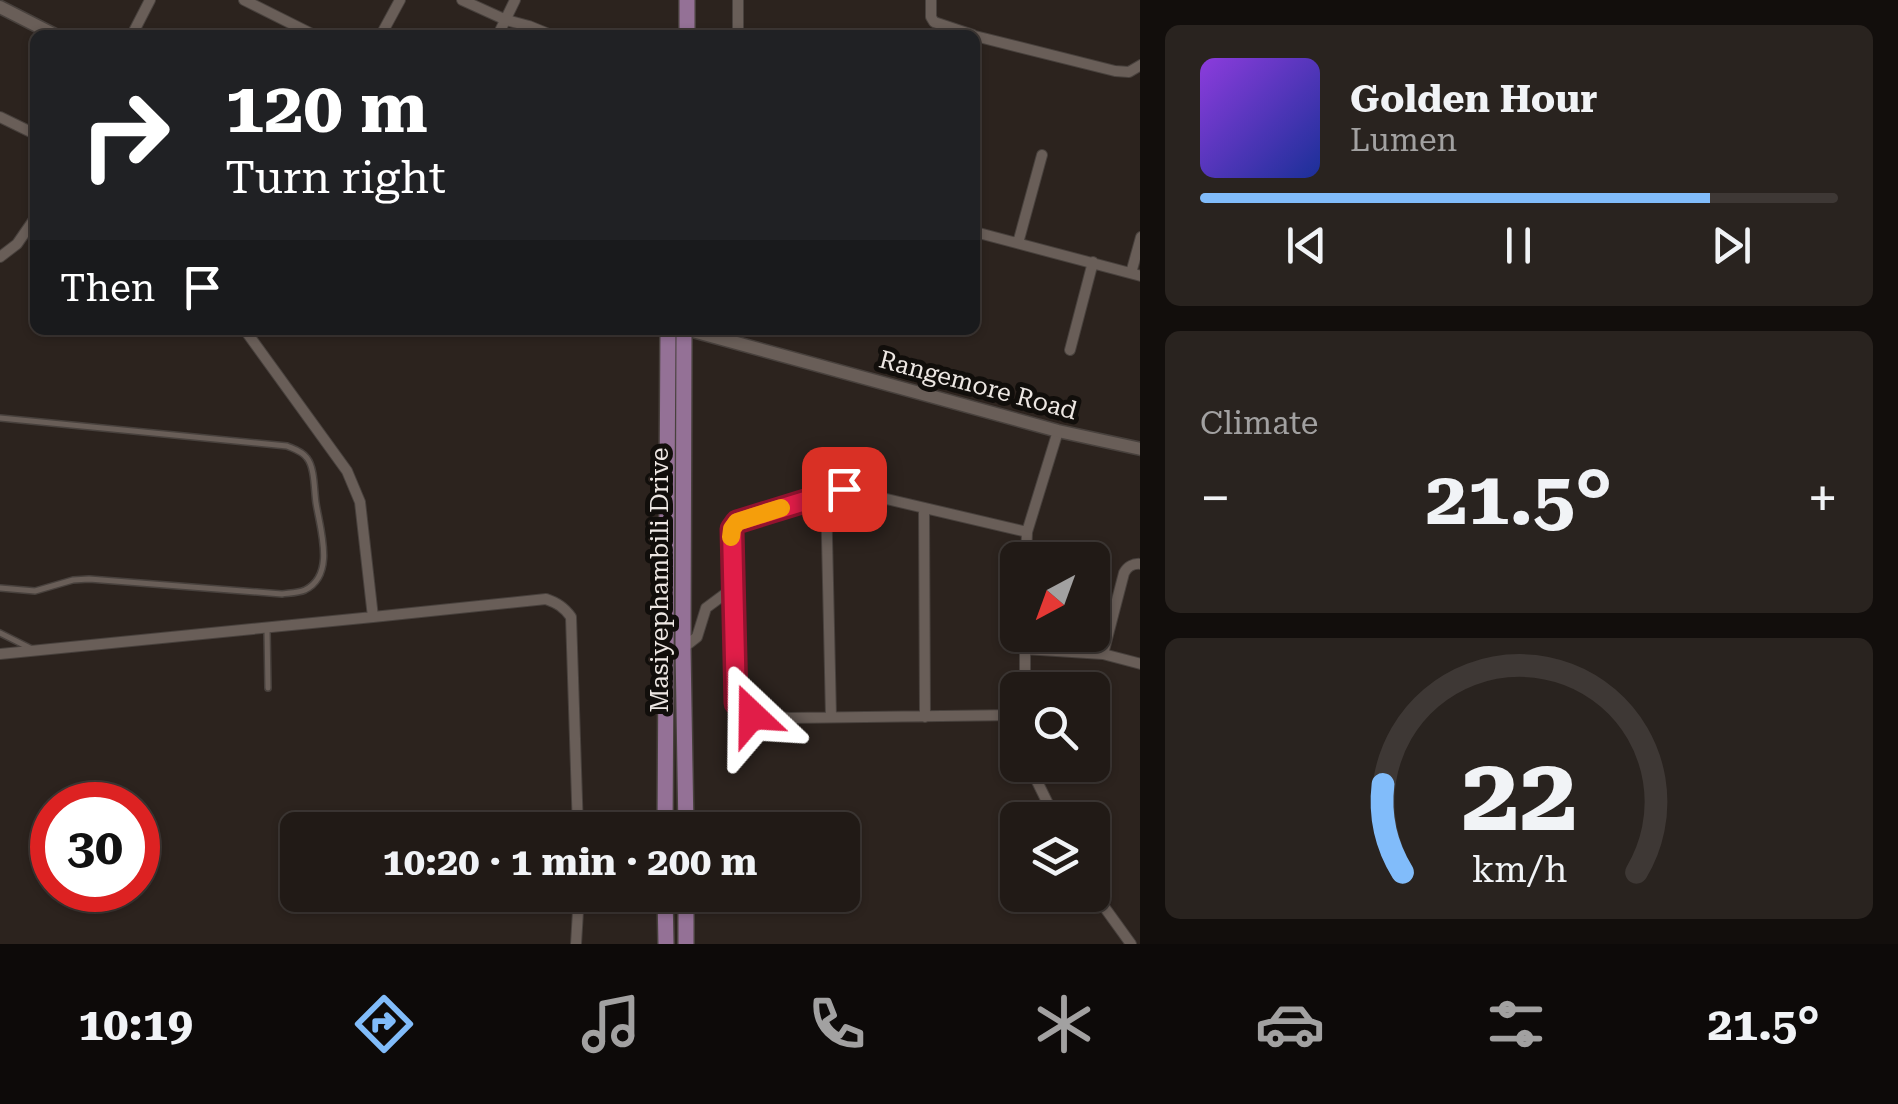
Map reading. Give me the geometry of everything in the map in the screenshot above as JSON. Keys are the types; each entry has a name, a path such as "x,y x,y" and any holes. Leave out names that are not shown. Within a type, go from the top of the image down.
{"main road":[{"path":"687,0 687,30"},
{"name":"Masiyephambili Drive","path":"665,812 668,335"},
{"name":"Masiyephambili Drive","path":"686,812 683,648 687,335"},
{"path":"665,912 666,944"},
{"path":"686,912 686,944"}],"street":[{"path":"135,30 150,0"},
{"path":"244,0 304,30"},
{"path":"385,30 400,0"},
{"path":"462,0 538,30"},
{"path":"501,30 515,0"},
{"path":"738,0 738,30"},
{"path":"932,0 934,22 956,30"},
{"path":"0,7 45,30"},
{"path":"980,37 1124,73 1140,65"},
{"path":"0,117 30,132"},
{"path":"1018,243 1042,156"},
{"path":"0,257 17,244 30,225"},
{"path":"980,237 1136,274 1140,237"},
{"path":"1070,350 1093,262"},
{"path":"250,335 356,486 373,616"},
{"name":"Rangemore Road","path":"705,335 1058,431 1140,449"},
{"path":"1027,542 1058,431"},
{"path":"1000,715 752,715 738,706 731,532 735,524 826,492 850,489 1028,532"},
{"path":"826,492 831,717"},
{"path":"924,509 925,717"},
{"path":"1103,654 1124,574 1128,567 1140,564"},
{"path":"683,648 697,638 706,608 733,588"},
{"path":"0,654 546,599 566,610 570,618 577,812"},
{"path":"1072,652 1103,654 1140,664"},
{"path":"576,944 578,912"},
{"path":"1108,912 1131,944"}],"lane":[{"path":"0,418 298,450 310,463 324,552 322,569 315,581 300,592 282,594 90,579 34,591 0,588"},
{"path":"266,627 268,688"},
{"path":"0,633 35,651"}],"slow traffic":[{"path":"731,537 737,522 781,508"}],"route":[{"path":"752,715 736,703 732,529 737,522 844,489"}]}
